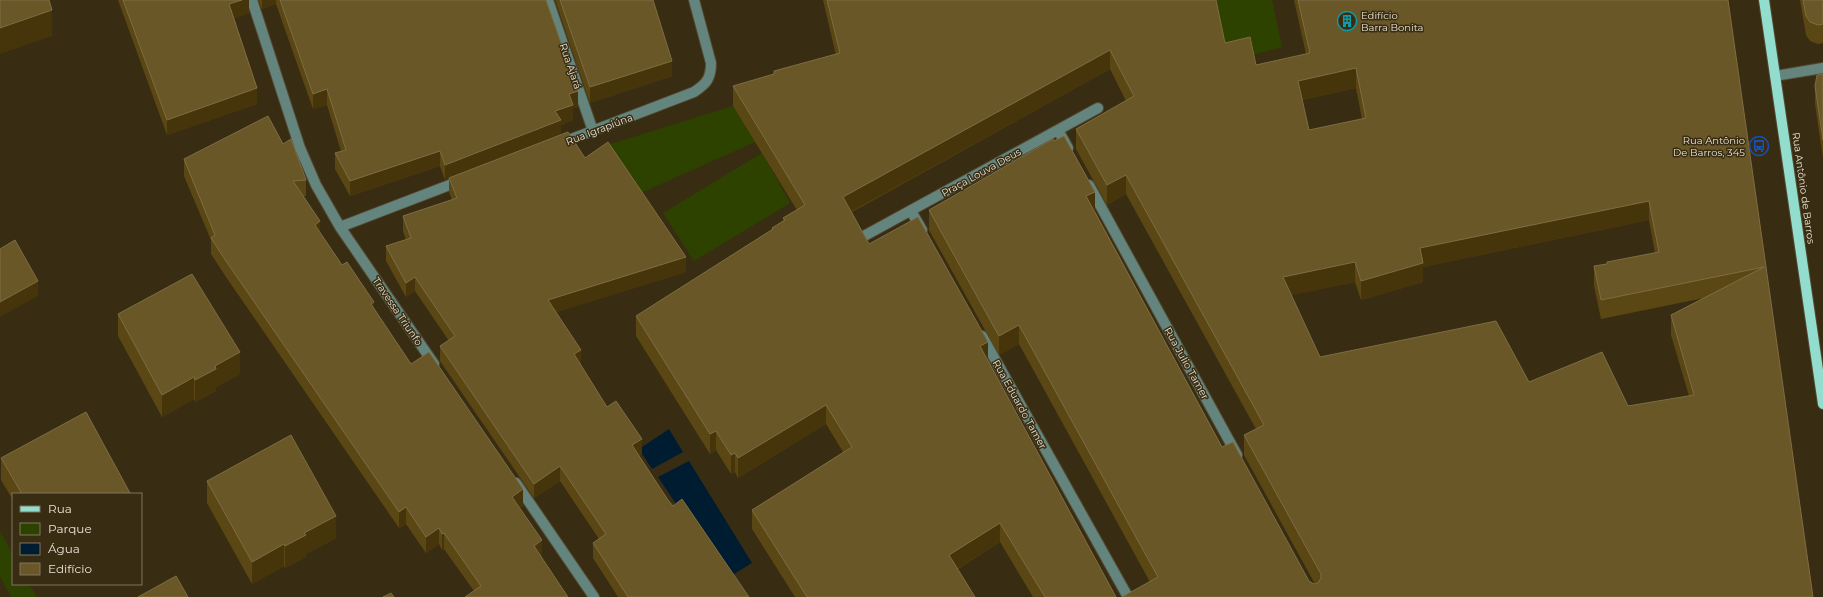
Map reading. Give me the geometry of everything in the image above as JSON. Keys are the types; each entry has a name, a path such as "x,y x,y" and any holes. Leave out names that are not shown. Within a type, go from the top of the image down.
{"main road":[{"name":"Rua Antônio de Barros","path":"1764,0 1822,388 1823,404"}],"street":[{"name":"Travessa Triunfo","path":"252,0 300,148 316,185 340,227 438,370"},
{"name":"Rua Ajará","path":"548,0 593,131"},
{"name":"Rua Igrapiúna","path":"549,148 694,92 706,84 711,74 711,63 694,0"},
{"path":"1775,76 1823,68"},
{"name":"Praça Louva Deus","path":"864,236 1098,108"},
{"path":"1058,130 1074,158"},
{"name":"Rua Julio Tamer","path":"1085,178 1242,464"},
{"path":"340,227 467,179"},
{"path":"911,211 927,238"},
{"name":"Rua Eduardo Tamer","path":"977,328 1128,597"},
{"path":"509,474 594,597"}],"green space":[{"path":"1212,0 1272,0 1282,47 1225,62"},
{"path":"733,106 755,142 634,196 601,147"},
{"path":"762,153 790,203 694,261 663,213"},
{"path":"0,531 12,553 12,585 30,585 37,597 11,597 0,576"}],"water":[{"path":"669,429 683,452 652,469 639,449"},
{"path":"689,461 752,563 726,579 658,477"}],"building":[{"path":"0,0 49,0 52,10 0,28"},
{"path":"123,0 242,0 229,4 257,88 167,120"},
{"path":"280,0 546,0 578,91 569,94 573,105 555,111 561,120 445,165 440,151 350,181 335,153 346,150 327,89 313,94"},
{"path":"560,0 653,0 672,61 590,87"},
{"path":"827,0 1216,0 1225,43 1250,37 1256,65 1310,53 1298,0 1728,0 1813,597 1122,597 1158,577 1019,325 999,336 929,210 1053,139 1054,141 1064,136 1095,192 1086,196 1222,447 1233,442 1309,581 1314,584 1318,583 1321,578 1321,574 1244,435 1264,425 1126,175 1107,185 1076,129 1134,96 1110,50 843,197 869,244 918,217 988,342 980,346 1116,597 1045,597 1000,523 949,555 975,597 807,597 752,510 852,447 826,405 738,458 735,453 731,455 716,431 710,434 636,316 773,229 772,228 785,220 783,218 805,205 733,86 774,74 774,71 840,53","holes":["1356,68 1366,118 1309,130 1298,81","1649,201 1659,252 1594,266 1601,300 1764,267 1671,315 1694,395 1628,406 1602,352 1529,382 1496,321 1320,357 1283,277 1355,262 1361,281 1423,263 1420,248"]},
{"path":"1803,0 1823,0 1823,24 1818,25 1810,22 1806,16"},
{"path":"1823,74 1823,140 1815,86 1817,75"},
{"path":"268,116 283,144 291,139 306,180 293,181 320,221 315,225 342,265 347,262 374,302 371,304 411,364 429,352 523,489 512,497 542,540 534,546 568,597 465,597 481,586 444,533 442,534 439,528 426,537 406,507 399,512 211,238 215,235 184,159"},
{"path":"568,132 585,158 608,142 686,257 548,300 581,350 574,354 607,407 616,401 642,439 632,445 668,500 673,506 682,499 749,597 628,597 593,543 606,534 560,466 534,484 440,346 455,336 415,277 406,283 386,246 411,238 403,216 457,198 449,178"},
{"path":"15,240 38,281 0,302 0,249"},
{"path":"192,274 240,352 215,366 216,369 195,380 194,377 162,395 118,314"},
{"path":"86,412 130,493 21,493 1,458"},
{"path":"291,435 336,516 304,533 306,535 285,546 284,544 252,562 207,481"},
{"path":"176,576 188,597 138,597"},
{"path":"391,593 394,597 383,597"}],"place":[{"name":"Edifício Barra Bonita","path":"1347,21"},
{"name":"Rua Antônio De Barros, 345","path":"1759,146"}]}
